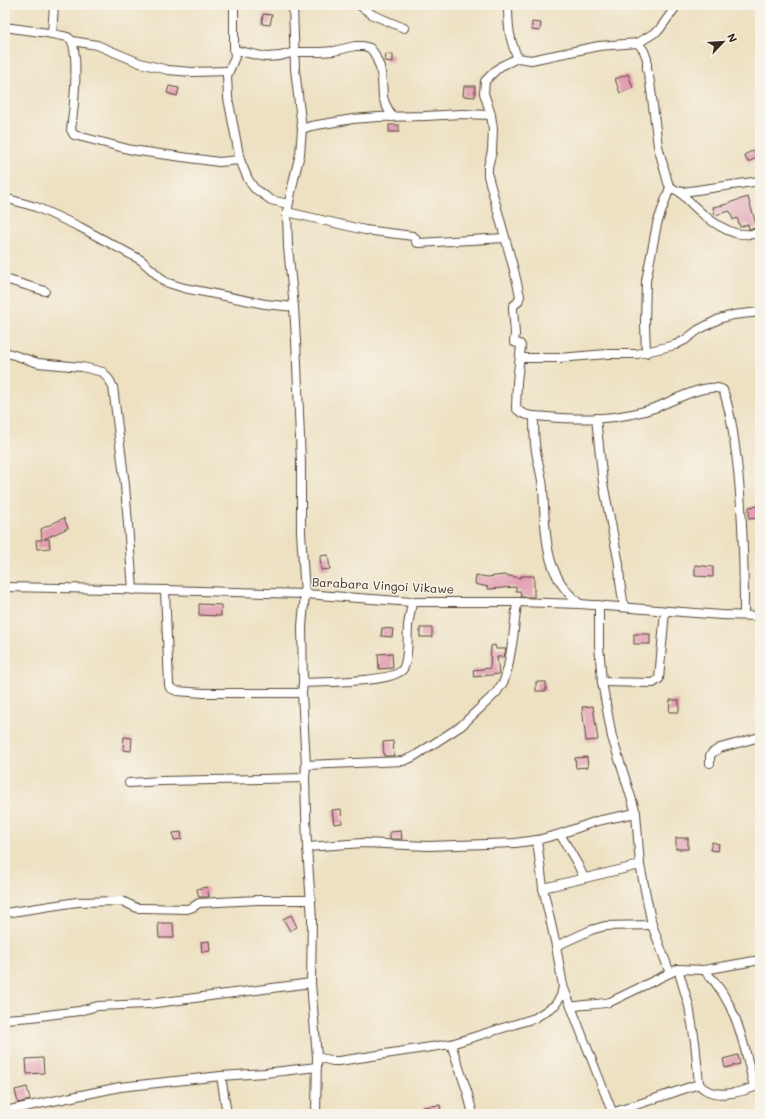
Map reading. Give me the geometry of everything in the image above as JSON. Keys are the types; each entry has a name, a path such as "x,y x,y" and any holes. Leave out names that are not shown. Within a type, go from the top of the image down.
{"street":[{"path":"52,34 54,5"},
{"path":"234,5 235,57 227,76 228,98 240,160 248,179 254,188 271,200 288,208 365,230 413,236 418,243 505,238"},
{"path":"293,5 297,85 302,129 300,154 288,208 288,247 294,307 301,462 301,532 305,594 302,626 302,693 306,765 307,847 312,919 311,983 317,1057 316,1114"},
{"path":"359,5 373,16 404,28"},
{"path":"508,5 509,35 518,58"},
{"path":"677,5 659,30 638,43 599,46 531,60 518,58 495,70 485,81 484,93 491,115 493,129 492,151 488,168 488,176 520,296 518,302 513,306 515,334 514,342 520,344 521,346 516,408 523,414 534,416 578,419 615,417 634,414 687,394 708,388 717,387 723,390 729,411 739,479 744,560 744,615"},
{"path":"5,27 52,34 68,38 72,41 97,45 140,63 168,70 192,72 228,71"},
{"path":"72,41 74,47 75,78 71,130 74,135 132,150 219,162 240,160"},
{"path":"638,43 648,59 647,69 658,146 670,187 679,192 702,214 734,233 750,235 760,234"},
{"path":"234,50 266,57 280,56 295,52 326,52 355,46 370,48 374,53 380,67 383,97 392,117"},
{"path":"302,129 311,126 353,119 462,114 491,115"},
{"path":"679,192 760,181"},
{"path":"646,353 646,281 657,224 670,187"},
{"path":"5,198 36,208 80,227 141,260 165,282 184,288 257,302 294,307"},
{"path":"5,279 44,291"},
{"path":"520,358 559,358 590,355 646,353 675,345 685,340 698,330 719,319 733,315 760,312"},
{"path":"5,352 38,363 82,367 103,372 107,375 113,387 125,485 133,590"},
{"path":"534,416 535,444 543,488 544,526 547,548 561,584 580,604"},
{"path":"596,418 602,483 619,564 624,607"},
{"name":"Barabara Vingoi Vikawe","path":"5,587 305,594 412,602 599,604 665,611 760,616"},
{"path":"165,590 170,688 177,691 203,693 302,693"},
{"path":"303,683 364,680 400,673 406,662 408,625 412,602"},
{"path":"306,765 408,760 461,726 496,693 504,681 509,660 517,602"},
{"path":"599,604 599,645 602,682 612,738 636,812 640,865 652,925 670,973"},
{"path":"602,682 653,683 659,679 665,611"},
{"path":"710,763 710,756 716,750 760,737"},
{"path":"129,783 306,778"},
{"path":"307,847 363,843 428,846 515,843 537,840 560,834 597,821 636,812"},
{"path":"560,834 574,856 584,878"},
{"path":"537,840 543,888 563,986 613,1113 699,1084"},
{"path":"543,888 640,865"},
{"path":"5,913 77,902 122,901 138,908 187,909 199,903 258,900 311,900"},
{"path":"556,946 591,930 604,926 652,925"},
{"path":"571,1007 610,1002 678,969 704,970 760,960"},
{"path":"678,969 689,1006 695,1042 699,1084 708,1092 724,1094 757,1086 736,1019 722,992 714,980 704,970"},
{"path":"5,1019 79,1011 98,1006 148,1004 311,983"},
{"path":"317,1057 339,1061 451,1044 534,1018 555,1005 561,996 563,986"},
{"path":"451,1044 473,1114"},
{"path":"5,1112 120,1088 221,1076 317,1067"},
{"path":"221,1076 227,1114"}],"building":[{"path":"263,14 272,15 270,25 262,24"},
{"path":"532,22 541,23 540,31 532,30"},
{"path":"386,54 393,55 393,62 385,61"},
{"path":"628,74 633,88 620,93 615,79"},
{"path":"169,86 179,88 177,96 167,93"},
{"path":"464,86 475,86 475,97 463,96"},
{"path":"389,125 399,125 399,132 389,132"},
{"path":"760,147 760,156 748,162 744,155"},
{"path":"748,197 757,228 749,229 748,224 740,227 737,218 733,220 730,211 715,215 713,207 728,204"},
{"path":"757,506 758,518 749,519 749,507"},
{"path":"64,518 68,528 44,539 49,539 50,548 37,549 36,540 42,540 41,529"},
{"path":"328,555 330,569 321,570 320,556"},
{"path":"695,565 713,567 713,577 695,576"},
{"path":"476,575 487,577 504,575 521,578 521,576 534,576 534,597 521,597 520,591 516,591 516,587 488,589 488,587 475,584"},
{"path":"199,604 221,605 221,616 199,615"},
{"path":"382,628 393,629 392,637 381,636"},
{"path":"420,628 432,628 432,637 420,637"},
{"path":"634,634 650,634 650,644 634,644"},
{"path":"495,645 496,649 506,649 504,657 497,657 499,674 474,677 473,670 490,668 491,646"},
{"path":"392,653 393,668 379,669 378,654"},
{"path":"536,682 546,682 546,691 536,691"},
{"path":"670,700 679,700 679,712 669,712"},
{"path":"593,706 598,740 586,741 582,707"},
{"path":"124,737 132,738 131,751 123,750"},
{"path":"393,741 394,756 384,756 383,742"},
{"path":"587,757 588,767 576,768 575,758"},
{"path":"341,809 342,823 334,824 332,810"},
{"path":"401,831 402,839 390,839 390,832"},
{"path":"181,832 182,839 174,840 173,833"},
{"path":"676,838 688,838 688,849 676,849"},
{"path":"712,842 719,844 718,851 710,850"},
{"path":"207,887 209,897 199,897 197,889"},
{"path":"291,915 297,927 290,931 283,919"},
{"path":"158,923 173,923 174,938 159,938"},
{"path":"209,941 210,951 202,952 201,942"},
{"path":"738,1055 740,1064 725,1068 723,1059"},
{"path":"43,1058 44,1073 27,1074 26,1059"},
{"path":"27,1087 30,1100 18,1103 15,1090"},
{"path":"440,1105 441,1114 424,1114 423,1107"}]}
